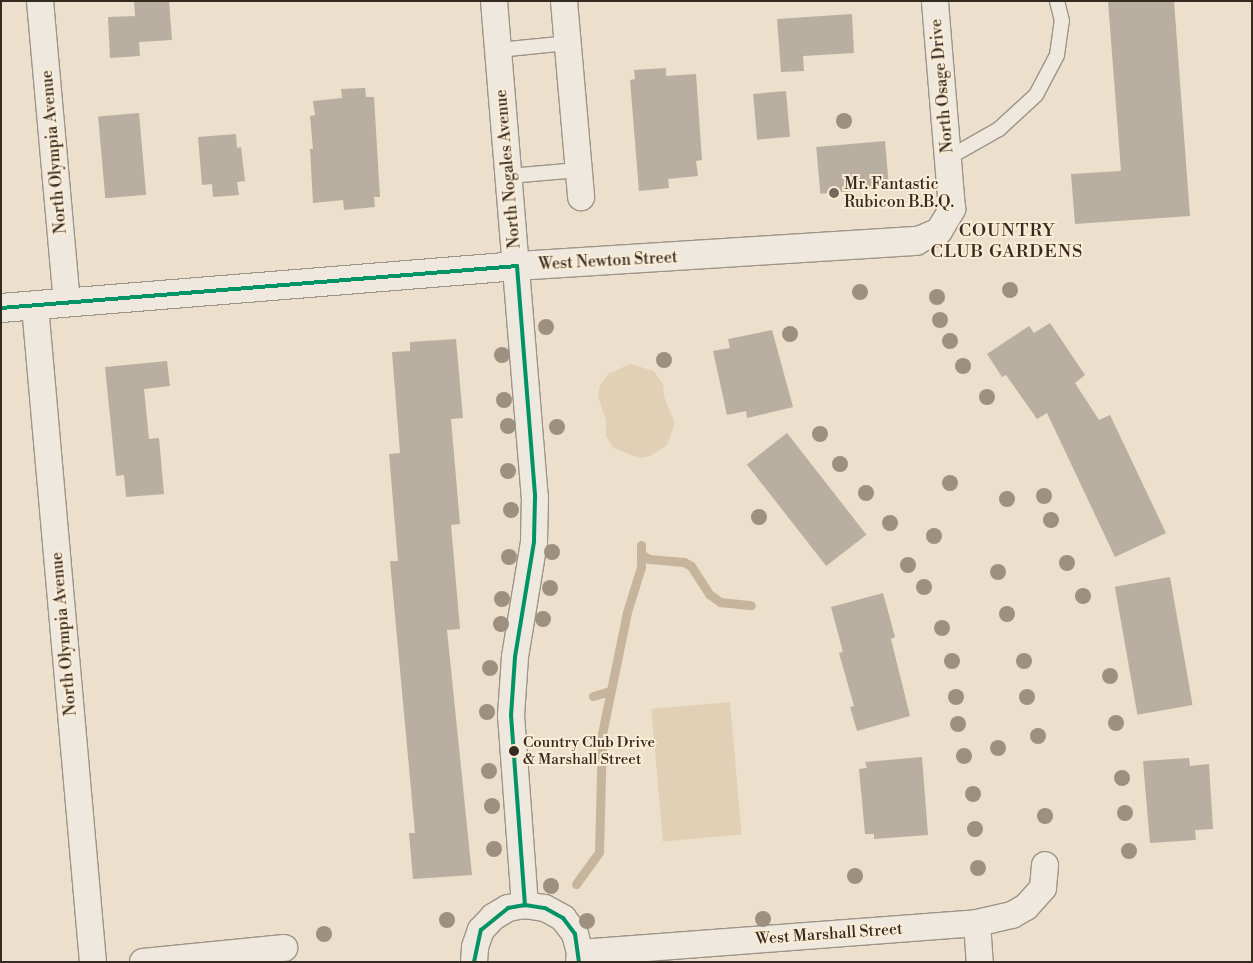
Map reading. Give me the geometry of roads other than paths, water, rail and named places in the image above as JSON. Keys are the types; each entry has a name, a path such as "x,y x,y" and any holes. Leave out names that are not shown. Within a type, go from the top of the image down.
{"street":[{"name":"North Olympia Avenue","path":"40,1 67,303"},
{"name":"North Nogales Avenue","path":"494,1 535,497 534,542 515,657 510,715 525,905"},
{"path":"564,1 581,197"},
{"name":"North Osage Drive","path":"916,241 939,231 950,216 948,158 935,1"},
{"name":"West Newton Street","path":"1,308 517,266 916,241"},
{"name":"North Olympia Avenue","path":"35,306 93,962"},
{"name":"West Marshall Street","path":"580,958 976,923 1012,915 1026,907 1043,888 1045,866"},
{"path":"474,962 475,947 481,930 493,917 508,908 525,905 545,908 563,918 575,934 580,958"},
{"path":"976,923 980,962"},
{"path":"143,962 284,948"}],"lane":[{"path":"948,158 999,129 1036,95 1057,55 1062,21 1057,1"},
{"path":"498,50 568,42"},
{"path":"509,176 579,170"}],"waterway":[{"path":"576,884 599,852 602,734 627,612 641,567 641,545"},
{"path":"642,555 649,559 684,562 691,566 709,594 720,602 751,605"},
{"path":"593,696 610,691"}],"place":[{"name":"Mr. Fantastic Rubicon B.B.Q.","path":"834,193"},
{"name":"Country Club Drive & Marshall Street","path":"514,751"}],"district":[{"name":"COUNTRY CLUB GARDENS","path":"1007,242"}]}
